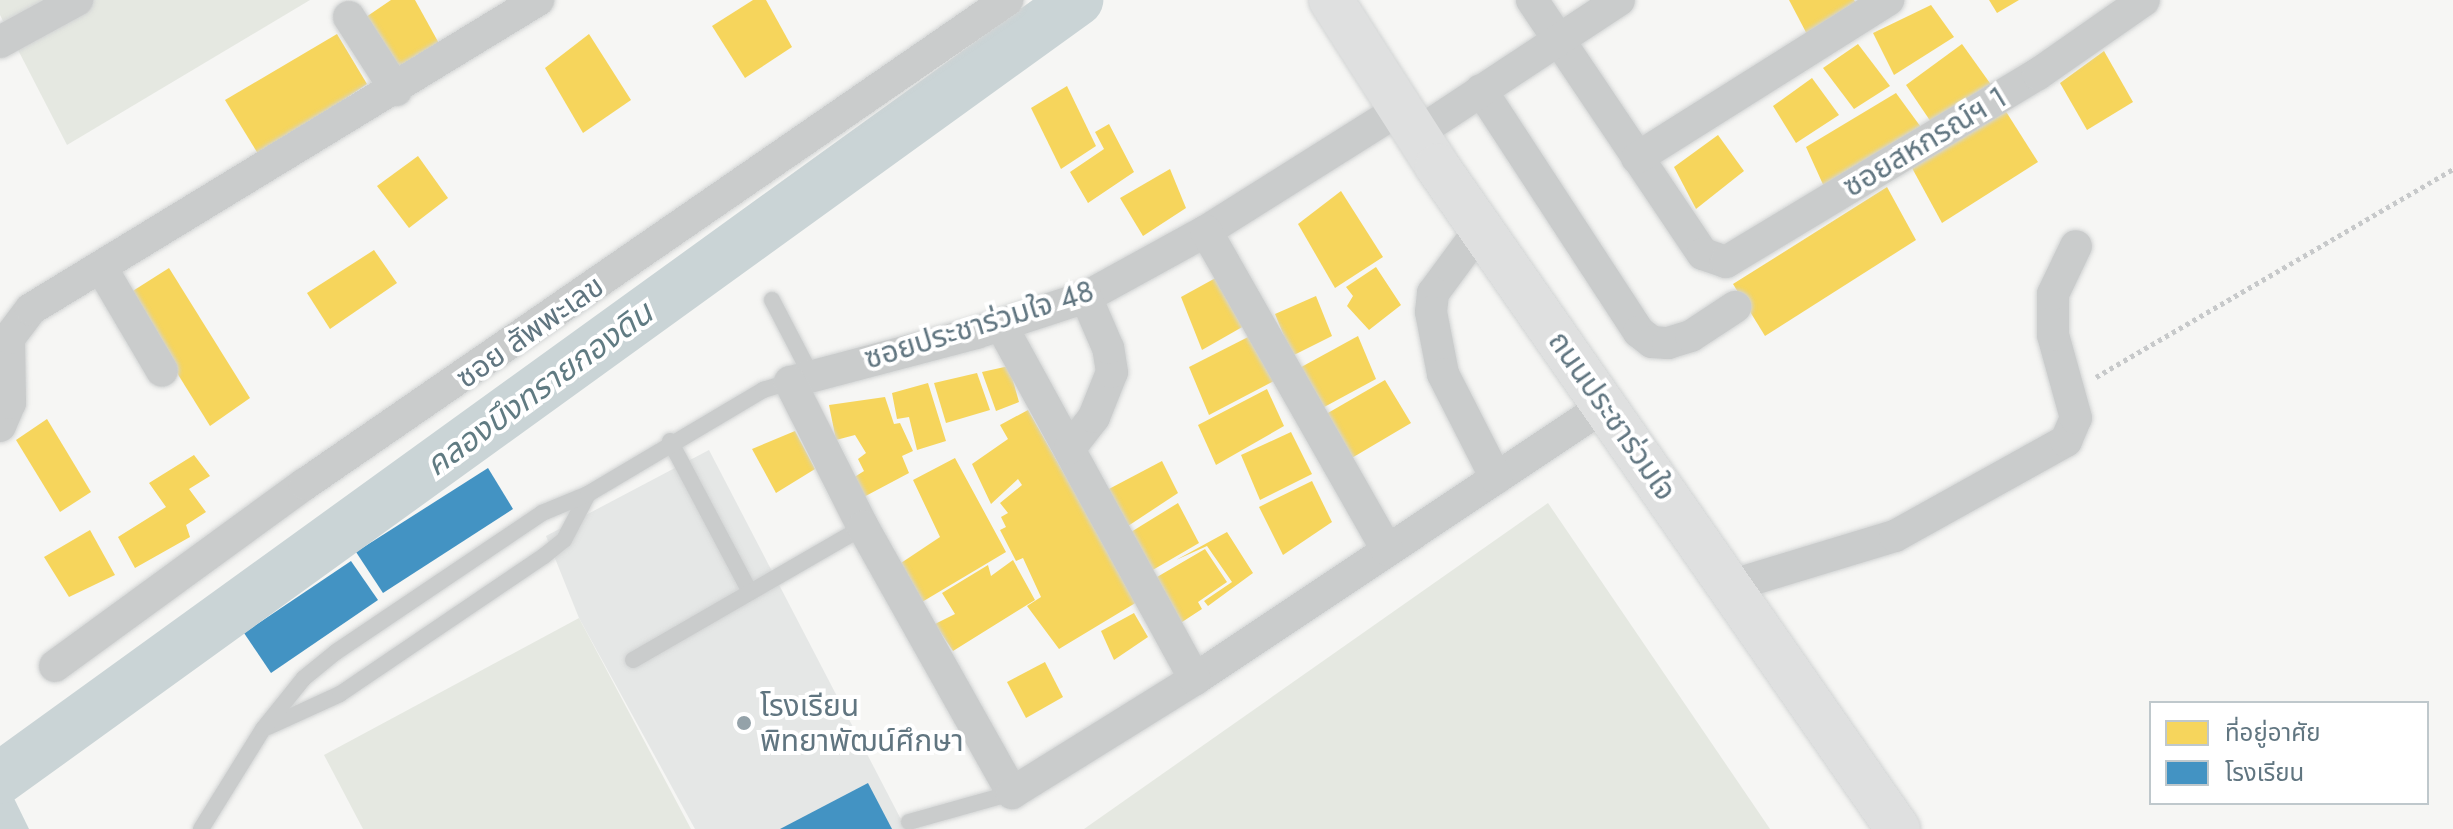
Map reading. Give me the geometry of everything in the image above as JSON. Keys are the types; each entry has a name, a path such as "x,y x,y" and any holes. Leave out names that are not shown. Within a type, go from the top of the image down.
{"main road":[{"name":"ถนนประชาร่วมใจ","path":"1331,0 1408,122 1898,829"}],"street":[{"path":"0,42 77,0"},
{"path":"0,426 10,403 7,359 18,322 538,0"},
{"name":"ซอย สัพพะเลข","path":"55,666 305,484 1007,0"},
{"path":"1532,0 1637,158 1888,0"},
{"name":"ซอยประชาร่วมใจ 48","path":"800,378 1001,325 1086,297 1408,122 1481,90 1619,0"},
{"name":"ซอยสหกรณ์ฯ 1","path":"1637,158 1703,254 1713,261 1733,260 2038,74 2133,3"},
{"path":"349,17 396,90"},
{"path":"1481,90 1639,332 1652,342 1668,343 1691,336 1735,307"},
{"path":"1481,228 1433,293 1431,312 1443,374 1496,478"},
{"path":"1206,231 1387,550"},
{"path":"1730,586 1895,536 2066,441 2076,418 2053,335 2053,294 2076,246"},
{"path":"102,269 162,371"},
{"path":"1070,448 1100,406 1112,372 1108,348 1086,297"},
{"path":"1001,325 1195,679"},
{"path":"800,378 863,527 1012,793 1195,679 1605,406"}],"lane":[{"path":"772,300 800,378"},
{"name":"ซอยประชาร่วมใจ 48","path":"201,829 263,729 304,678 336,652 542,513 588,494 670,441 763,390 800,378"},
{"path":"670,441 750,592"},
{"path":"263,729 340,694 544,556 564,540 588,494"},
{"path":"633,660 863,527"},
{"path":"909,822 1012,793"}],"path":[{"path":"2071,392 2453,169"}],"shaded area":[{"path":"0,0 310,0 67,145 0,15"},
{"name":"โรงเรียน พิทยาพัฒน์ศึกษา","path":"709,450 906,829 695,829 579,618 546,536"},
{"path":"1548,503 1770,829 1084,829"},
{"path":"579,618 691,829 363,829 324,755"},
{"path":"0,770 8,786 29,829 0,829"}],"building: ที่อยู่อาศัย":[{"path":"391,0 415,0 441,47 401,73 366,17"},
{"path":"753,0 766,0 792,47 745,78 712,26"},
{"path":"1789,0 1854,0 1858,6 1809,38"},
{"path":"1989,0 2019,0 1997,13"},
{"path":"1931,5 1954,37 1894,75 1873,33"},
{"path":"337,34 367,84 260,157 225,100"},
{"path":"589,34 631,100 583,133 545,68"},
{"path":"1858,44 1890,86 1854,109 1823,68"},
{"path":"1962,44 1992,86 1933,125 1906,85"},
{"path":"2104,51 2133,102 2087,130 2060,83"},
{"path":"1812,78 1839,115 1796,143 1773,106"},
{"path":"1067,86 1096,146 1061,169 1031,108"},
{"path":"1896,93 1923,130 1826,191 1806,147"},
{"path":"2005,110 2038,162 1942,223 1912,168"},
{"path":"1109,124 1134,172 1088,203 1070,172 1104,149 1095,132"},
{"path":"1718,135 1744,171 1696,209 1674,167"},
{"path":"418,156 448,198 409,228 377,186"},
{"path":"1170,169 1186,208 1143,236 1120,198"},
{"path":"1887,187 1916,240 1765,336 1733,284"},
{"path":"1341,191 1383,257 1335,288 1298,224"},
{"path":"374,250 397,283 330,329 307,293"},
{"path":"1376,267 1401,305 1369,330 1347,306 1353,296 1346,287"},
{"path":"169,268 250,398 210,426 128,294"},
{"path":"1221,275 1244,326 1202,350 1181,297"},
{"path":"1316,296 1332,336 1292,356 1275,314"},
{"path":"1252,335 1274,381 1209,415 1189,367"},
{"path":"1358,336 1376,379 1315,412 1294,371"},
{"path":"1009,366 1019,402 996,411 982,372"},
{"path":"977,373 990,410 946,423 934,383"},
{"path":"1385,380 1411,423 1345,462 1321,417"},
{"path":"928,383 946,441 917,450 909,417 897,419 892,393"},
{"path":"1267,389 1284,426 1216,465 1198,425"},
{"path":"885,397 894,424 900,423 913,451 902,456 909,473 860,499 853,478 864,471 858,459 866,453 855,435 836,440 829,405"},
{"path":"1028,410 1137,602 1059,649 1027,606 1041,597 1023,558 1016,561 1000,530 1006,527 1001,517 1008,513 1000,503 1022,485 1018,479 991,504 972,464 1008,439 1000,425"},
{"path":"47,419 91,492 60,512 16,440"},
{"path":"795,431 815,469 776,493 752,449"},
{"path":"1291,432 1312,474 1260,500 1241,455"},
{"path":"194,455 210,476 189,489 206,512 186,525 190,537 135,568 118,537 166,507 149,483"},
{"path":"955,458 1006,552 922,602 901,563 940,537 913,480"},
{"path":"1162,461 1178,493 1125,528 1107,490"},
{"path":"1312,481 1332,522 1283,555 1259,507"},
{"path":"1178,503 1199,543 1151,571 1131,532"},
{"path":"90,530 115,575 69,597 44,557"},
{"path":"1227,532 1253,573 1208,606 1204,601 1232,582 1207,546 1176,560"},
{"path":"1205,549 1227,582 1198,602 1202,609 1179,624 1157,577"},
{"path":"1013,560 1035,600 953,651 935,624 955,614 942,593 988,565 991,576"},
{"path":"1134,613 1148,637 1114,660 1101,631"},
{"path":"1045,662 1063,697 1026,718 1007,682"}],"building: โรงเรียน":[{"path":"488,468 513,509 383,593 356,552"},
{"path":"351,561 378,600 271,673 244,633"},
{"path":"868,783 892,829 780,829"}],"waterway":[{"name":"คลองบึงทรายกองดิน","path":"0,778 1077,0"}],"place":[{"name":"โรงเรียน พิทยาพัฒน์ศึกษา","path":"744,723"}]}
